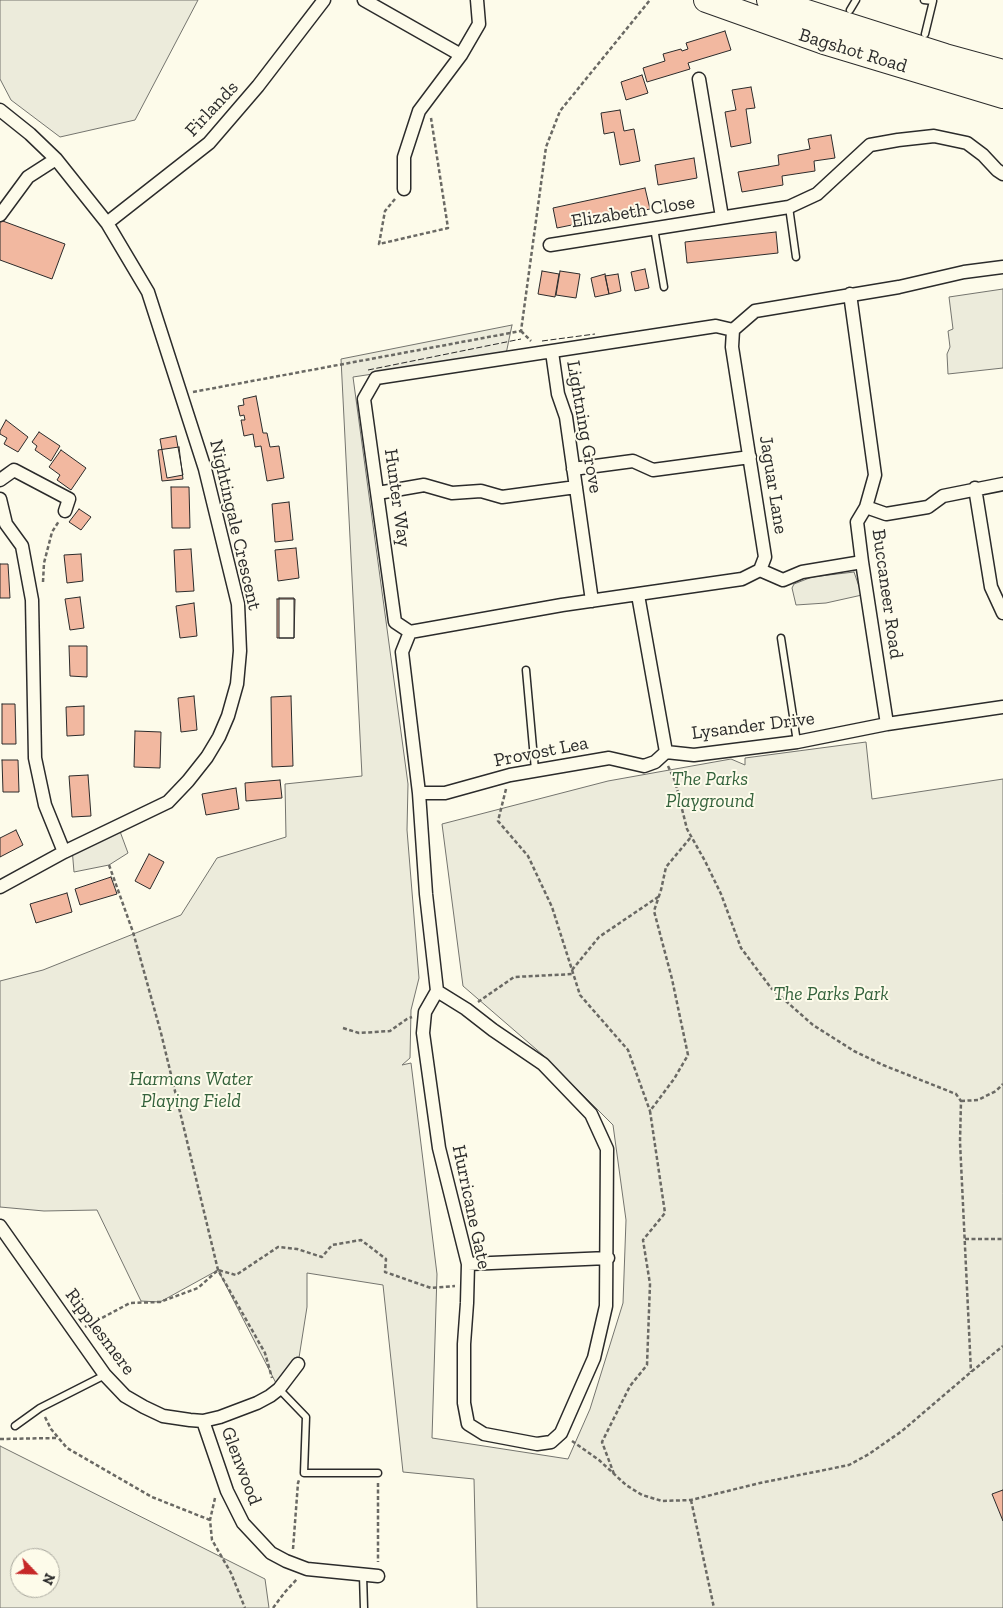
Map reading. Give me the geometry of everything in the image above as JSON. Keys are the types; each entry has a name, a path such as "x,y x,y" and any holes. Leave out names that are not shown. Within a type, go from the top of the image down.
{"highway":[{"name":"Bagshot Road","path":"706,0 824,42 1003,96"},
{"name":"Bagshot Road","path":"769,0 936,53 1003,72"},
{"path":"818,0 853,5 925,34 1003,62"}],"street":[{"name":"Firlands","path":"107,223 209,143 258,86 324,0"},
{"path":"364,0 462,55"},
{"path":"404,189 404,157 419,111 462,55 479,24 477,0"},
{"name":"Elizabeth Close","path":"699,79 722,217"},
{"name":"Nightingale Crescent","path":"0,110 56,158 107,223 148,292 204,469 238,604 240,651 237,684 228,716 219,737 200,765 168,802 64,852 0,887"},
{"name":"Elizabeth Close","path":"550,245 790,207 817,194 870,145 898,140 934,136 967,143 1003,174"},
{"path":"0,215 28,177 56,158"},
{"path":"733,330 754,311 899,287 964,272 1003,268"},
{"name":"Buccaneer Road","path":"850,294 876,475 866,507 858,522 862,562 887,724"},
{"name":"Lightning Grove","path":"592,601 566,418 558,394 552,352 716,326 733,330"},
{"name":"Jaguar Lane","path":"733,330 732,347 765,557 760,570"},
{"name":"Hunter Way","path":"410,632 395,622 364,399 376,378 552,352"},
{"path":"573,469 633,461 653,470 750,457"},
{"path":"0,480 14,470 70,499 66,511"},
{"path":"866,507 886,514 928,508 943,496 975,488 1003,484"},
{"path":"378,493 424,485 452,492 481,491 502,497 576,487"},
{"path":"975,488 990,587 1003,614"},
{"path":"0,499 6,524 22,546 32,600 35,758 45,805 64,852"},
{"path":"561,1433 594,1358 606,1306 608,1258 607,1149 590,1114 543,1064 466,1009 437,991 426,894 419,793 402,652 410,632 592,601 742,579 760,570 783,580 802,572 862,562"},
{"path":"638,595 666,752"},
{"name":"Lysander Drive","path":"666,752 694,755 797,742 887,724 1003,707"},
{"name":"Provost Lea","path":"419,793 445,793 510,774 609,758 644,766 655,762 666,752"},
{"name":"Hurricane Gate","path":"437,991 425,1012 423,1033 438,1148 468,1264 464,1344 464,1403 468,1424 484,1434 537,1444 551,1442 561,1433"},
{"name":"Ripplesmere","path":"0,1226 105,1375 125,1396 163,1416 203,1421 220,1417 257,1403 277,1390 298,1364"},
{"path":"468,1264 608,1258"},
{"name":"Glenwood","path":"203,1421 227,1491 243,1523 271,1552 307,1569 378,1576"}],"lane":[{"path":"924,0 933,1 925,34"},
{"path":"790,207 796,257"},
{"path":"654,228 664,286"},
{"path":"781,638 797,742"},
{"path":"526,670 535,770"},
{"path":"15,1426 40,1408 105,1375"},
{"path":"277,1390 306,1417 304,1473 378,1473"},
{"path":"363,1575 364,1608"}],"path":[{"path":"181,394 521,331 546,147 560,111 650,0"},
{"path":"404,189 385,211 379,244 448,228 431,116 419,111"},
{"path":"43,587 44,563 52,532 66,511"},
{"path":"666,752 668,766 675,781 687,829 721,894 741,948 771,988 813,1025 854,1051 883,1065 956,1094 961,1101 960,1142 971,1372"},
{"path":"510,774 498,821 528,856 552,907 580,995 628,1050 650,1112 665,1213 643,1240 650,1284 647,1365 630,1386 602,1442 614,1474"},
{"path":"650,1112 674,1079 688,1055 672,979 654,911 666,867 692,836"},
{"path":"108,865 133,932 161,1034 218,1270 265,1354 277,1390"},
{"path":"572,970 599,937 659,896"},
{"path":"466,1009 514,977 574,974"},
{"path":"344,1028 359,1033 390,1031 406,1019 425,1012"},
{"path":"961,1101 978,1100 996,1091 1003,1084"},
{"path":"965,1239 1003,1239"},
{"path":"218,1270 236,1275 278,1247 297,1249 322,1257 332,1245 361,1240 386,1259 385,1272 432,1288 468,1286"},
{"path":"75,1332 130,1303 160,1302 198,1288 218,1270"},
{"path":"561,1433 599,1460 626,1485 642,1495 662,1501 691,1500 760,1483 849,1466 902,1431 1003,1346"},
{"path":"40,1408 51,1429 67,1448 152,1497 210,1520"},
{"path":"0,1438 58,1438"},
{"path":"221,1472 210,1520 212,1540 231,1574 245,1608"},
{"path":"292,1563 298,1483 304,1473"},
{"path":"378,1473 378,1576"},
{"path":"691,1500 714,1608"},
{"path":"273,1608 307,1569"}],"green space":[{"path":"0,0 198,0 135,120 60,137 11,100 0,79"},
{"path":"1003,289 1003,368 948,374 947,354 950,347 948,331 953,329 949,297"},
{"path":"512,325 506,354 353,377 408,784 407,830 419,978 411,1010 410,1058 402,1065 411,1063 437,1274 432,1438 568,1459 590,1409 623,1303 626,1220 613,1125 544,1056 463,986 442,824 608,781 731,759 745,765 745,758 866,742 872,799 1003,779 1003,1608 477,1608 474,1479 403,1472 383,1285 307,1273 307,1307 298,1364 279,1389 218,1270 160,1302 141,1301 97,1210 44,1211 0,1207 0,981 43,970 181,915 217,858 286,837 285,784 362,776 341,359"},
{"path":"854,572 862,595 826,603 796,605 792,588 794,584 812,577"},
{"path":"118,826 128,853 109,865 74,872 72,848"},
{"path":"0,1446 265,1579 269,1608 0,1608"}],"building":[{"path":"725,31 731,50 688,63 690,69 647,82 643,68 665,61 663,54 688,49 686,43"},
{"path":"642,75 648,93 626,100 621,82"},
{"path":"751,87 755,108 746,109 751,143 731,147 725,112 736,110 732,90"},
{"path":"620,110 624,131 634,129 640,161 620,165 614,132 604,134 601,113"},
{"path":"831,135 835,158 814,161 815,171 782,176 783,185 742,192 738,172 779,165 778,155 810,149 808,139"},
{"path":"694,158 697,178 658,185 655,165"},
{"path":"645,188 650,209 557,228 553,208"},
{"path":"0,220 65,244 52,279 0,260"},
{"path":"776,232 778,253 687,263 685,242"},
{"path":"645,269 649,288 635,291 631,272"},
{"path":"542,271 559,274 555,297 538,294"},
{"path":"560,271 580,274 576,298 556,295"},
{"path":"605,274 609,294 595,297 591,278"},
{"path":"618,274 621,291 609,294 605,276"},
{"path":"256,396 263,433 267,433 270,447 279,446 284,478 267,481 261,446 255,447 253,434 244,436 241,420 245,420 244,415 240,416 238,406 244,405 243,399"},
{"path":"6,420 28,437 18,452 4,444 7,438 0,434"},
{"path":"39,432 60,446 51,461 35,450 37,446 32,442"},
{"path":"176,436 183,475 167,478 160,439"},
{"path":"179,447 183,479 162,481 158,450"},
{"path":"61,450 86,468 71,490 57,480 60,475 49,467"},
{"path":"171,487 189,487 190,528 172,528"},
{"path":"289,502 293,540 275,542 272,504"},
{"path":"79,509 91,517 81,530 69,522"},
{"path":"296,548 299,578 278,581 275,550"},
{"path":"191,549 194,591 176,592 174,550"},
{"path":"81,554 83,581 67,583 64,555"},
{"path":"0,564 8,564 10,598 0,598"},
{"path":"80,597 84,628 70,630 65,599"},
{"path":"279,598 294,598 294,638 279,638"},
{"path":"277,599 295,599 294,638 277,638"},
{"path":"194,603 197,636 180,638 176,606"},
{"path":"69,646 87,646 87,677 70,676"},
{"path":"194,696 197,730 181,732 178,698"},
{"path":"291,696 293,766 272,767 271,697"},
{"path":"2,704 15,704 16,744 2,744"},
{"path":"84,706 84,735 67,736 66,707"},
{"path":"135,731 161,732 160,768 134,767"},
{"path":"2,760 18,760 19,792 3,792"},
{"path":"88,775 91,816 72,817 69,776"},
{"path":"280,780 282,798 246,801 245,783"},
{"path":"236,788 239,809 206,815 202,794"},
{"path":"16,830 23,845 0,857 0,838"},
{"path":"149,854 164,862 150,889 135,881"},
{"path":"111,877 117,894 80,905 75,889"},
{"path":"67,893 72,912 36,923 30,904"},
{"path":"1003,1490 1003,1521 992,1494"}],"fence":[{"path":"542,341 595,334"},
{"path":"368,370 521,339"}],"park label":[{"name":"The Parks Playground","path":"710,791"},
{"name":"The Parks Park","path":"831,995"},
{"name":"Harmans Water Playing Field","path":"191,1091"}]}
